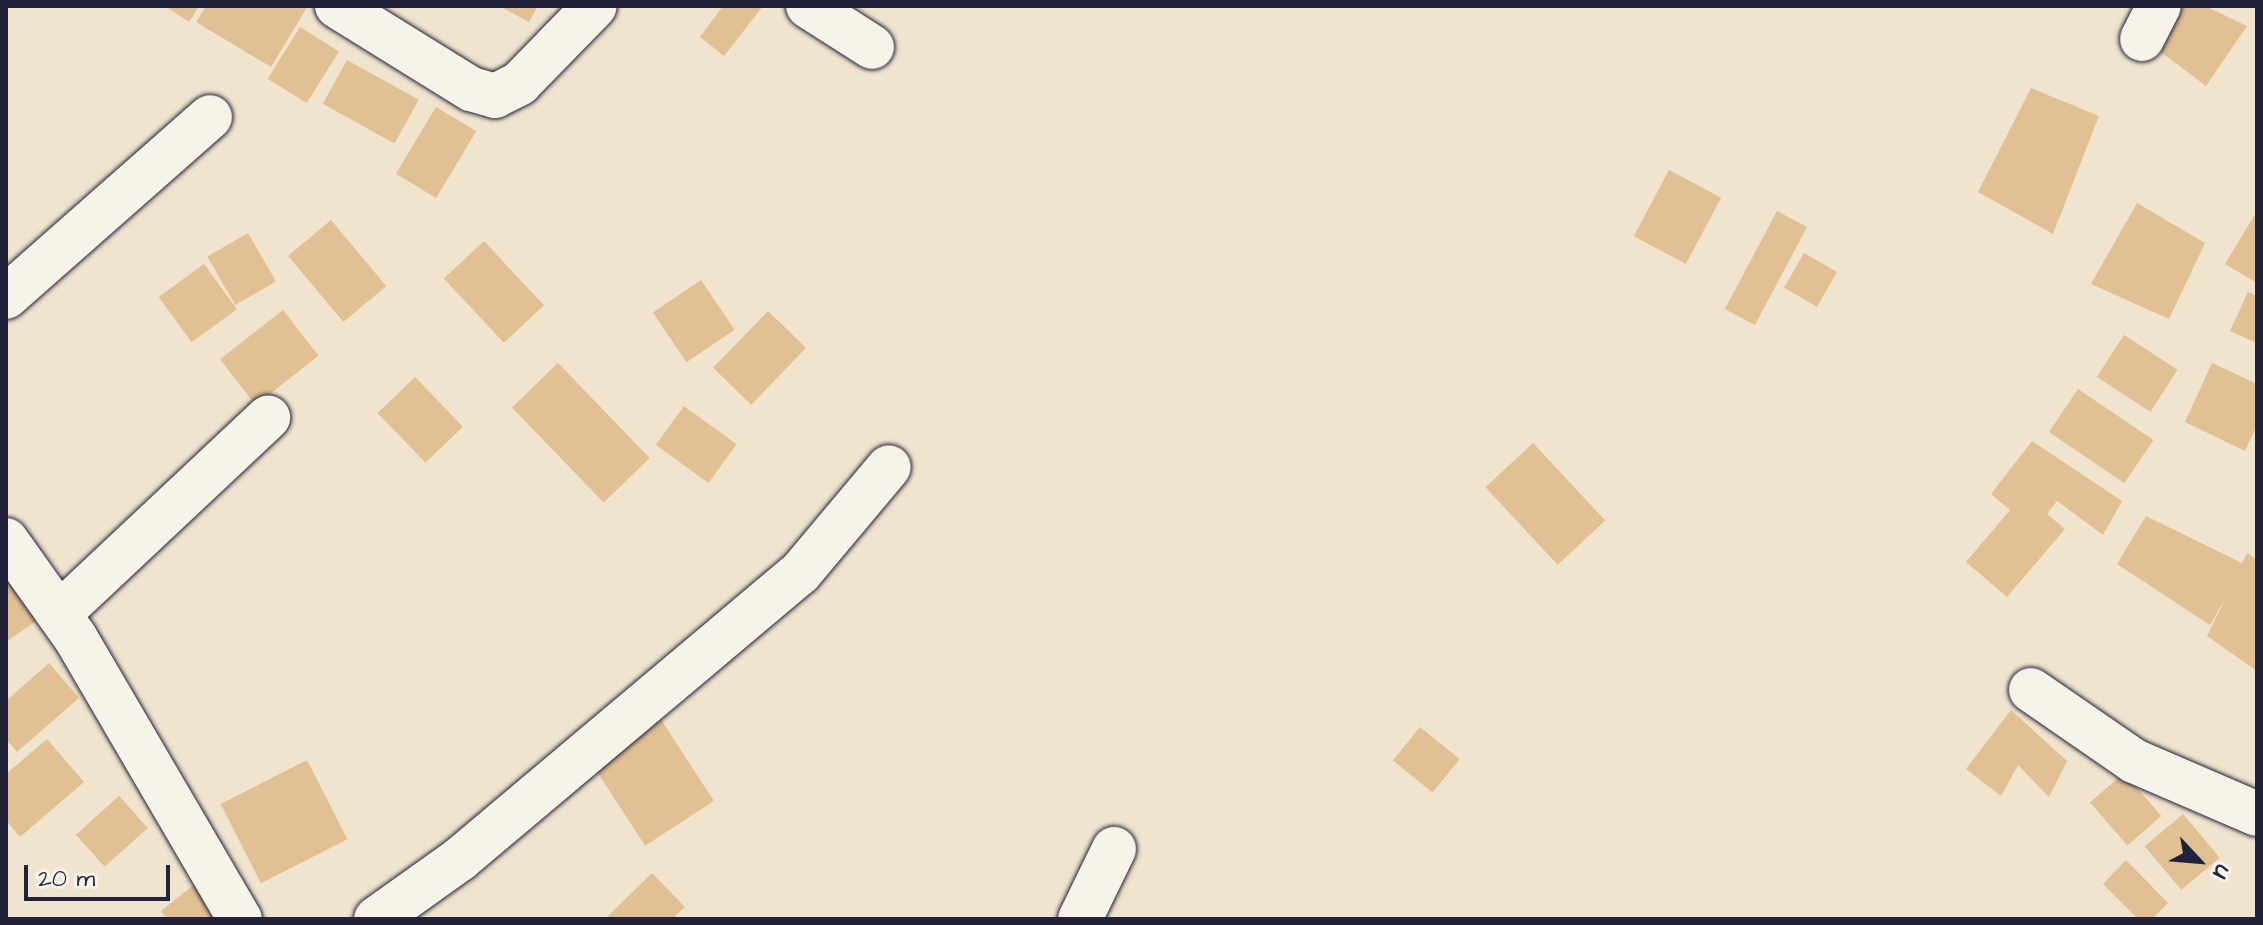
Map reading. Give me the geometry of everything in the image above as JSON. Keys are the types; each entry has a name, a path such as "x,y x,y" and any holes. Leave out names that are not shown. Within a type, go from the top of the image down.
{"street":[{"path":"337,6 471,89 495,96 520,83 595,6"},
{"path":"808,6 872,47"},
{"path":"6,297 210,117"},
{"path":"59,614 268,418"},
{"path":"376,919 460,859 800,573 889,467"},
{"path":"6,540 59,614 240,919"},
{"path":"2031,690 2134,761 2257,814"},
{"path":"1080,919 1114,849"}],"building":[{"path":"165,6 199,6 189,22"},
{"path":"206,6 308,6 271,67 196,22"},
{"path":"499,6 538,6 529,22"},
{"path":"723,6 763,6 724,56 700,37"},
{"path":"2176,6 2205,6 2247,26 2206,86 2153,46"},
{"path":"300,27 339,51 307,103 268,79"},
{"path":"347,60 419,100 394,143 323,104"},
{"path":"2031,88 2099,116 2053,234 1978,192"},
{"path":"436,107 476,131 436,198 396,174"},
{"path":"1669,170 1721,198 1686,264 1634,236"},
{"path":"2137,203 2205,243 2169,319 2091,284"},
{"path":"1777,211 1807,227 1755,325 1725,309"},
{"path":"2257,211 2257,283 2225,264"},
{"path":"331,220 386,286 343,322 288,256"},
{"path":"248,233 276,281 235,305 207,256"},
{"path":"484,241 544,305 504,343 444,279"},
{"path":"1804,253 1837,272 1817,307 1784,288"},
{"path":"204,264 237,309 192,342 159,297"},
{"path":"701,280 735,330 686,362 653,312"},
{"path":"2248,292 2257,296 2257,343 2230,331"},
{"path":"283,310 319,356 256,405 220,359"},
{"path":"768,311 806,348 751,405 713,368"},
{"path":"2124,335 2178,370 2150,412 2097,377"},
{"path":"558,363 650,458 604,502 512,407"},
{"path":"2212,363 2257,384 2257,425 2245,451 2185,422"},
{"path":"415,377 463,427 426,463 378,413"},
{"path":"2078,389 2153,440 2124,483 2049,432"},
{"path":"684,406 737,444 708,483 656,445"},
{"path":"2032,441 2122,501 2103,535 2057,501 2047,514 2065,529 2007,597 1966,562 2010,510 1991,494"},
{"path":"1533,443 1605,521 1558,565 1485,487"},
{"path":"2146,516 2242,563 2247,553 2257,560 2257,671 2207,636 2227,595 2210,625 2117,564"},
{"path":"15,577 43,616 6,642 6,583"},
{"path":"49,663 79,698 17,752 6,739 6,701"},
{"path":"2011,710 2067,761 2049,797 2018,765 2001,796 1966,769"},
{"path":"660,718 714,801 645,846 591,763"},
{"path":"1420,727 1460,759 1433,793 1393,760"},
{"path":"47,739 84,782 20,837 6,820 6,774"},
{"path":"307,760 347,839 261,883 221,804"},
{"path":"2124,773 2161,816 2127,846 2090,803"},
{"path":"119,796 148,828 105,867 76,835"},
{"path":"2183,814 2220,858 2181,890 2145,846"},
{"path":"2126,860 2168,903 2152,919 2138,919 2103,884"},
{"path":"652,873 685,907 672,919 605,919"},
{"path":"195,884 222,919 167,919 161,911"}]}
